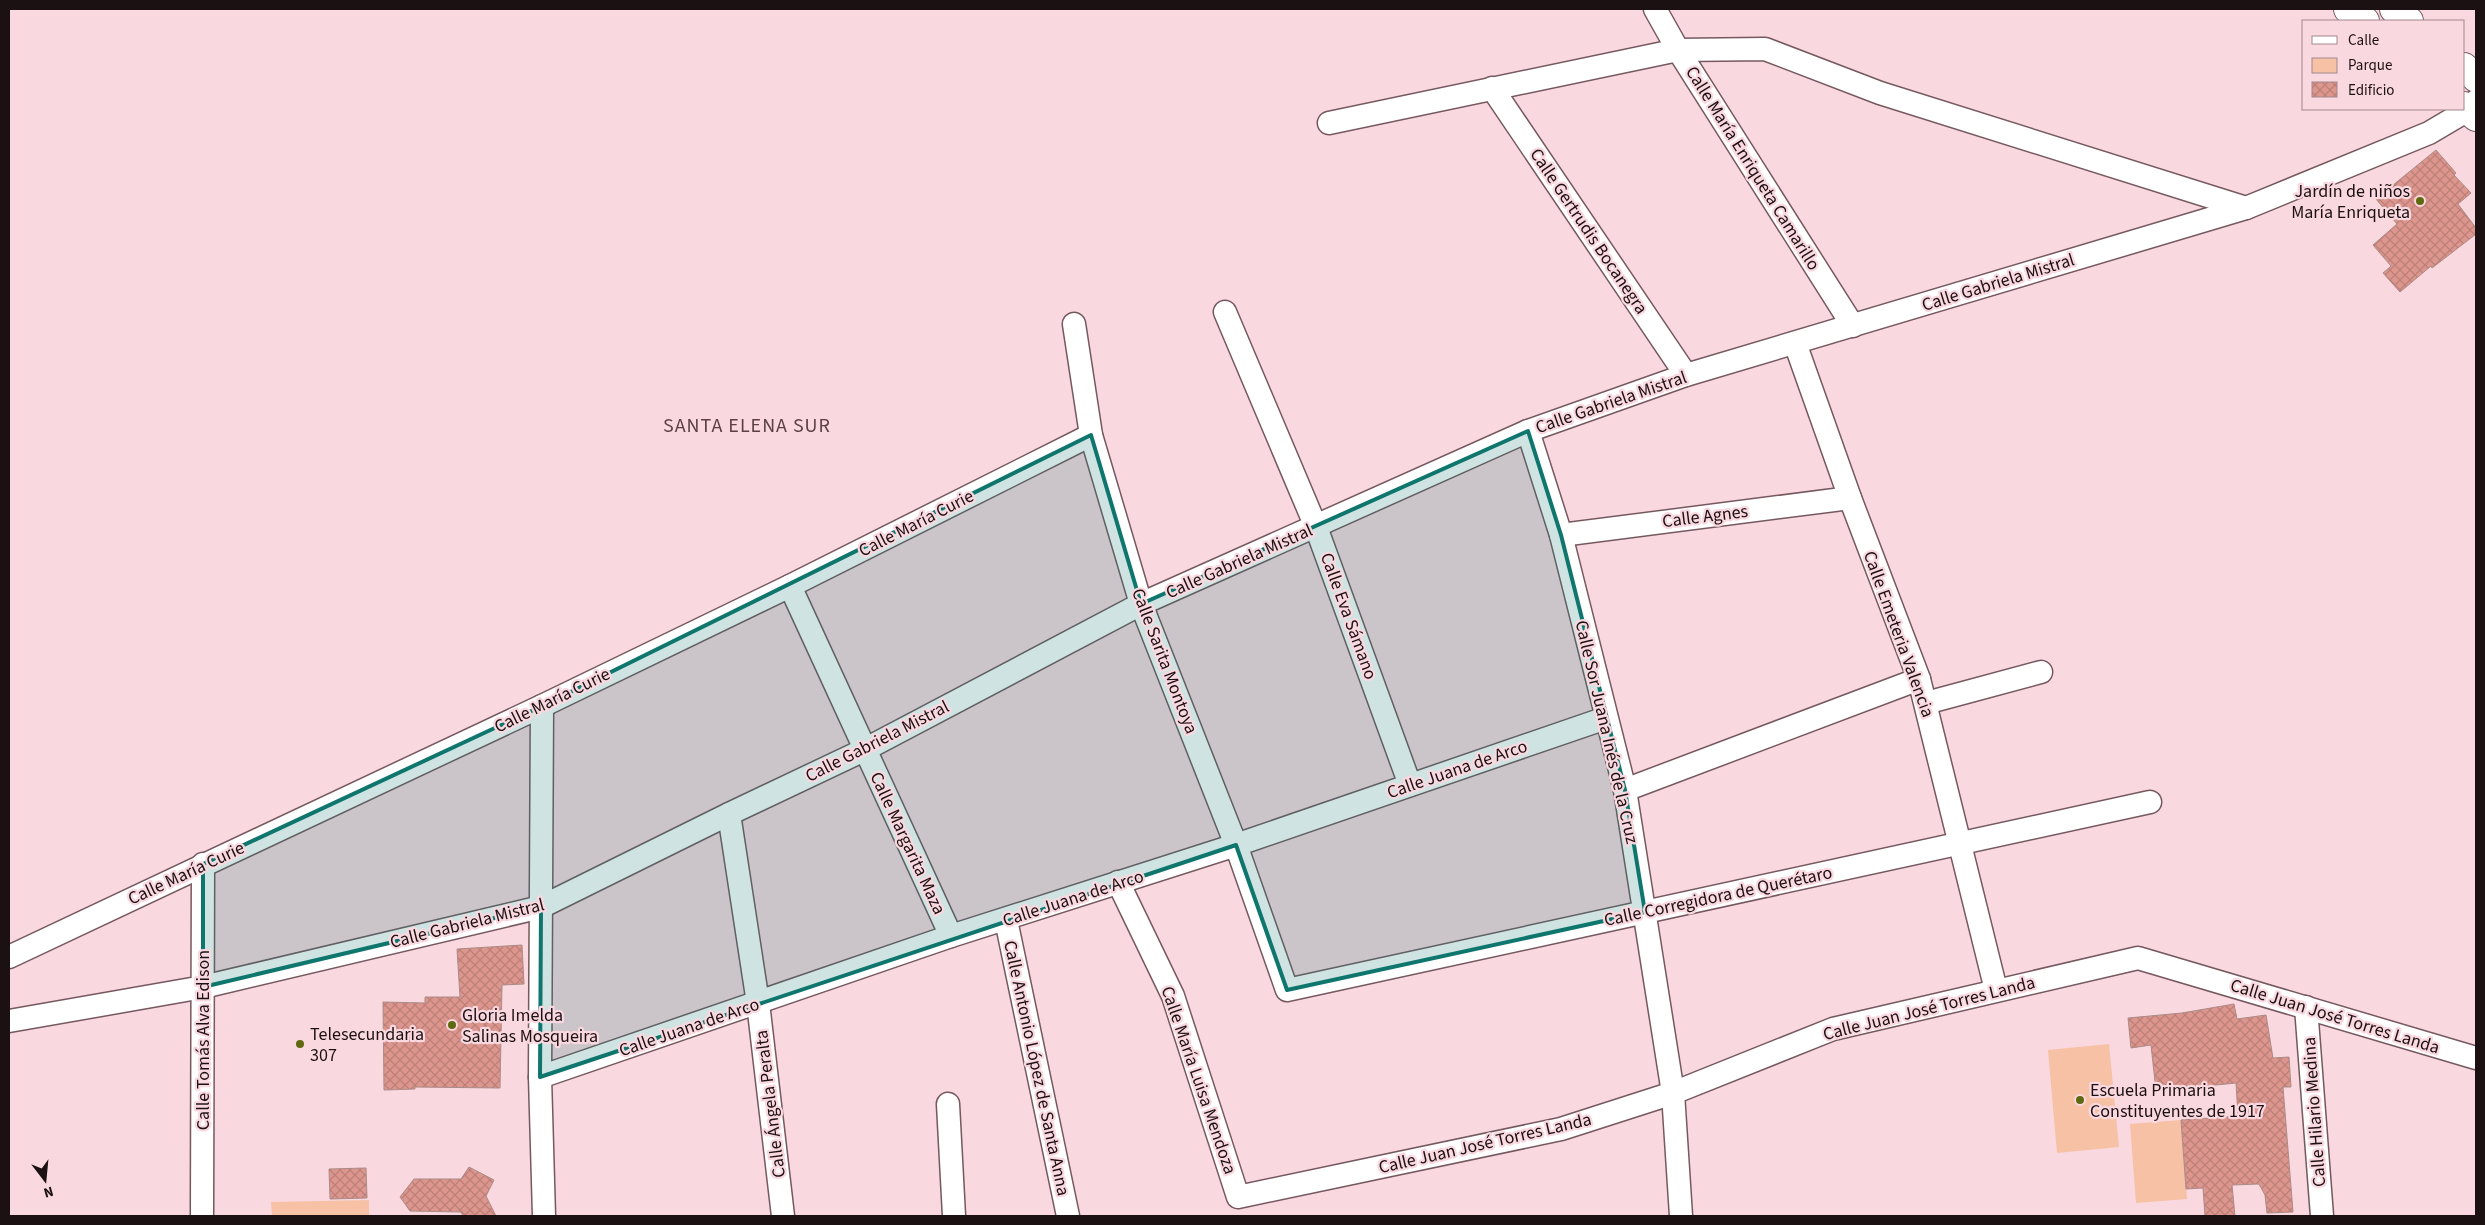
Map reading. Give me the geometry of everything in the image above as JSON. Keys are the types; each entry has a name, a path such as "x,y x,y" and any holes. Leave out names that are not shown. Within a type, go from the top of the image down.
{"main road":[{"path":"2348,9 2364,20"},
{"path":"2394,9 2408,20"},
{"path":"2465,68 2476,78"}],"street":[{"name":"Calle María Enriqueta Camarillo","path":"1655,9 1678,50 1853,326"},
{"path":"1329,123 1678,50 1765,49 1880,93 2246,208"},
{"name":"Calle Gertrudis Bocanegra","path":"1492,88 1686,375"},
{"name":"Calle Gabriela Mistral","path":"9,1021 202,987 541,908 729,814 864,750 1141,604 1528,431 1686,375 2246,208 2429,133 2471,108"},
{"name":"Calle Eva Sámano","path":"1225,312 1316,527 1410,785"},
{"name":"Calle Sarita Montoya","path":"1074,324 1091,435 1141,604 1236,845 1287,990"},
{"name":"Calle Emeteria Valencia","path":"1795,343 1850,498 1919,679 1996,990"},
{"name":"Calle Sor Juana Inés de la Cruz","path":"1528,431 1560,535 1625,790 1673,1094 1681,1216"},
{"name":"Calle María Curie","path":"9,957 542,706 790,586 1091,435"},
{"name":"Calle Agnes","path":"1560,535 1850,498"},
{"name":"Calle Margarita Maza","path":"790,586 951,936"},
{"path":"1926,703 2041,672"},
{"path":"1625,790 1919,679"},
{"path":"542,706 540,1077 544,1216"},
{"name":"Calle Juana de Arco","path":"540,1077 758,1004 951,936 1236,845 1606,718"},
{"name":"Calle Corregidora de Querétaro","path":"1287,990 2150,802"},
{"name":"Calle Ángela Peralta","path":"729,814 758,1004 783,1216"},
{"name":"Calle Tomás Alva Edison","path":"202,1216 203,864"},
{"name":"Calle María Luisa Mendoza","path":"1118,882 1173,996 1238,1197"},
{"name":"Calle Antonio López de Santa Anna","path":"1006,920 1068,1216"},
{"name":"Calle Juan José Torres Landa","path":"1238,1197 1561,1129 1673,1094 1833,1029 2138,958 2476,1058"},
{"name":"Calle Hilario Medina","path":"2306,1007 2322,1216"},
{"path":"948,1104 954,1216"}],"highlighted area":[{"path":"1528,431 1561,535 1625,790 1645,912 1287,990 1236,845 540,1077 541,907 203,987 203,864 542,706 1091,435 1141,604"}],"green space":[{"path":"2109,1044 2119,1147 2057,1153 2048,1050"},
{"path":"2181,1120 2187,1199 2136,1203 2130,1124"},
{"path":"369,1200 369,1216 272,1216 271,1202"}],"building":[{"path":"2436,150 2456,173 2454,175 2471,193 2458,204 2476,228 2476,234 2432,268 2431,266 2400,292 2383,273 2391,266 2373,245 2397,224 2376,199"},
{"name":"Gloria Imelda Salinas Mosqueira","path":"522,945 524,984 502,985 500,1088 415,1087 415,1089 384,1090 383,1002 425,1003 425,997 460,997 457,949"},
{"path":"2234,1004 2237,1019 2266,1015 2273,1058 2289,1057 2291,1087 2283,1087 2293,1212 2267,1213 2265,1195 2259,1184 2232,1185 2235,1216 2205,1216 2203,1188 2186,1189 2181,1120 2238,1116 2236,1083 2156,1091 2151,1045 2131,1048 2128,1018 2182,1013"},
{"path":"469,1167 494,1180 486,1196 496,1216 463,1216 461,1212 410,1211 400,1197 414,1179 461,1179"},
{"path":"366,1168 367,1198 330,1199 329,1169"}],"place":[{"name":"Jardín de niños María Enriqueta","path":"2420,201"},
{"name":"Gloria Imelda Salinas Mosqueira","path":"452,1025"},
{"name":"Telesecundaria 307","path":"300,1044"},
{"name":"Escuela Primaria Constituyentes de 1917","path":"2080,1100"}],"district":[{"name":"SANTA ELENA SUR","path":"747,425"}]}
